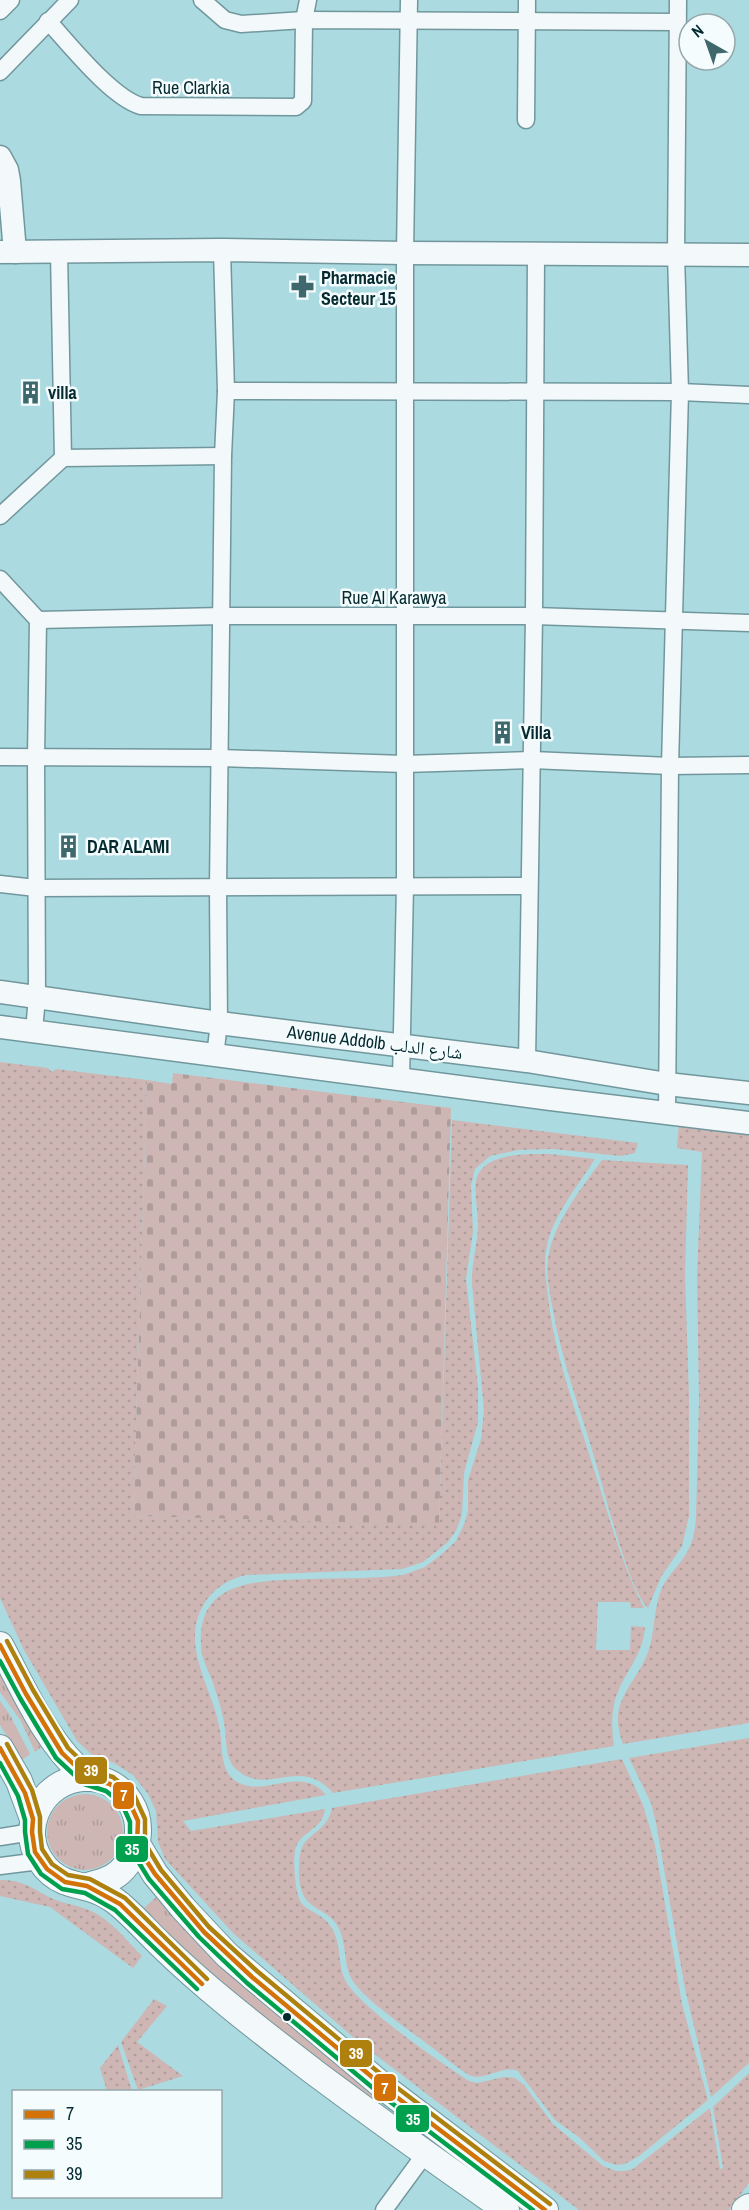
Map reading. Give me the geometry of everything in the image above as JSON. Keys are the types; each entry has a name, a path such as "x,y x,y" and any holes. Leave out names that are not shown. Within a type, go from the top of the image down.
{"main road":[{"path":"0,1646 56,1745 88,1778"},
{"path":"0,1749 19,1781 33,1825 35,1852 40,1861 56,1877 65,1882 87,1886 120,1904 177,1961 228,2007 425,2154 506,2210"},
{"path":"33,1825 37,1807 53,1788 64,1782 88,1778 110,1784 128,1799 138,1821 137,1844 130,1860 119,1873 104,1882 87,1886"},
{"path":"137,1844 155,1874 227,1955 390,2092 545,2210"},
{"path":"745,2210 749,2207"}],"street":[{"path":"0,11 11,0"},
{"path":"0,72 70,0"},
{"path":"202,0 231,23 304,20 677,22 676,254 680,392 670,766 667,1113"},
{"path":"304,20 308,0"},
{"path":"401,1080 405,885 405,254 409,0"},
{"path":"526,120 527,0"},
{"name":"Rue Clarkia","path":"48,21 114,92 131,103 141,106 296,107 303,101 304,20"},
{"path":"0,157 9,181 8,252 222,250 405,254 749,255"},
{"path":"215,1056 219,1023 218,888 226,391 222,250"},
{"path":"59,252 63,458"},
{"path":"527,1061 534,616 536,253"},
{"path":"226,391 680,392 749,395"},
{"path":"0,516 63,458 224,456"},
{"path":"0,579 38,620 37,997 34,1031"},
{"name":"Rue Al Karawya","path":"38,620 223,616 534,616 749,623"},
{"path":"0,757 220,758 404,764 532,760 670,766 749,765"},
{"path":"0,884 36,888 529,886"},
{"name":"Avenue Addolb شارع الدلب","path":"0,992 219,1023 527,1061 667,1084 749,1093"},
{"name":"Avenue Addolb شارع الدلب","path":"0,1027 749,1123"},
{"path":"0,1837 33,1825"},
{"path":"0,1866 40,1861"},
{"path":"384,2210 425,2154"}],"green space":[{"path":"0,1062 48,1068 52,1072 56,1069 147,1080 133,1516 439,1525 452,1120 638,1143 635,1153 621,1156 553,1149 518,1150 490,1156 475,1169 471,1185 473,1232 466,1279 478,1387 478,1422 464,1473 462,1514 457,1529 448,1542 423,1562 402,1569 246,1575 222,1585 213,1593 205,1602 196,1624 196,1650 217,1716 223,1760 228,1773 243,1785 254,1787 304,1782 316,1786 326,1795 183,1821 191,1831 325,1809 320,1822 297,1844 294,1863 296,1888 303,1905 325,1920 334,1933 345,1980 353,1991 366,2005 402,2034 469,2081 477,2083 504,2077 515,2078 524,2085 553,2124 603,2166 616,2171 633,2169 710,2108 720,2169 723,2168 713,2107 749,2073 749,2183 729,2210 579,2210 360,2043 234,1934 165,1859 158,1842 156,1811 148,1794 133,1775 114,1763 91,1754 77,1741 24,1650 0,1598"},
{"path":"173,1073 451,1108 439,1526 133,1516 147,1080 172,1084"},
{"path":"679,1122 749,1131 749,1723 623,1744 618,1715 621,1703 645,1660 652,1639 659,1595 667,1579 688,1550 696,1518 699,1400 697,1276 702,1152 677,1148"},
{"path":"550,1154 595,1159 554,1224 546,1252 546,1277 555,1339 566,1380 621,1554 644,1608 631,1608 630,1602 598,1602 596,1650 630,1650 631,1626 645,1627 639,1651 620,1687 613,1708 614,1746 333,1793 321,1782 308,1777 260,1780 249,1777 237,1770 230,1760 221,1708 202,1655 202,1623 209,1607 220,1596 252,1583 403,1575 425,1567 456,1541 468,1511 468,1480 481,1439 484,1410 472,1284 478,1224 476,1181 480,1172 496,1160 518,1155"},
{"path":"602,1160 688,1165 685,1275 689,1397 689,1516 682,1546 661,1577 648,1608 633,1583 619,1542 566,1366 548,1282 548,1259 556,1232 569,1207"},
{"path":"0,1667 43,1746 35,1752 21,1721 0,1692"},
{"path":"0,1701 10,1715 30,1754 22,1760 0,1725"},
{"path":"749,1738 749,2063 711,2097 685,1989 656,1823 651,1803 629,1758"},
{"path":"622,1759 643,1805 655,1845 682,2004 708,2100 639,2156 625,2164 616,2165 604,2161 580,2138 555,2120 518,2071 506,2070 483,2076 471,2076 366,1996 351,1978 337,1925 307,1901 301,1889 299,1868 302,1847 325,1823 332,1808"},
{"path":"85,1794 100,1797 112,1805 120,1817 123,1832 120,1847 112,1859 100,1867 85,1870 70,1867 58,1859 50,1847 47,1832 50,1817 58,1805 70,1797"},
{"path":"0,1880 21,1883 51,1898 98,1915 118,1931 142,1956 133,1968 50,1907 0,1896"},
{"path":"156,1897 234,1977 377,2097 374,2100 316,2058 213,1977 143,1909"},
{"path":"154,1999 167,2006 137,2042 183,2076 138,2090 121,2042"},
{"path":"118,2045 132,2090 107,2090 100,2068"}],"transit line":[{"name":"39","path":"7,1641 68,1748 92,1771 113,1777 134,1795 145,1819 145,1842 149,1850 161,1870 209,1927 257,1971 395,2086 550,2204"},
{"name":"7","path":"0,1645 26,1694 62,1753 88,1778 110,1784 128,1799 138,1821 137,1844 142,1854 155,1874 204,1932 252,1977 390,2092 545,2210"},
{"name":"35","path":"0,1661 56,1758 84,1784 106,1791 122,1804 130,1822 130,1845 136,1858 149,1879 199,1937 247,1983 385,2098 533,2210"},
{"name":"39","path":"7,1744 32,1790 40,1817 42,1849 52,1864 68,1875 90,1879 125,1898 207,1979"},
{"name":"7","path":"0,1748 25,1793 33,1819 35,1852 47,1869 65,1882 87,1886 120,1904 202,1984"},
{"name":"35","path":"0,1763 18,1796 25,1820 28,1854 41,1874 62,1889 85,1893 115,1910 197,1989"}],"place":[{"name":"Pharmacie Secteur 15","path":"303,287"},
{"name":"villa","path":"30,392"},
{"name":"Villa","path":"503,732"},
{"name":"DAR ALAMI","path":"69,846"}]}
